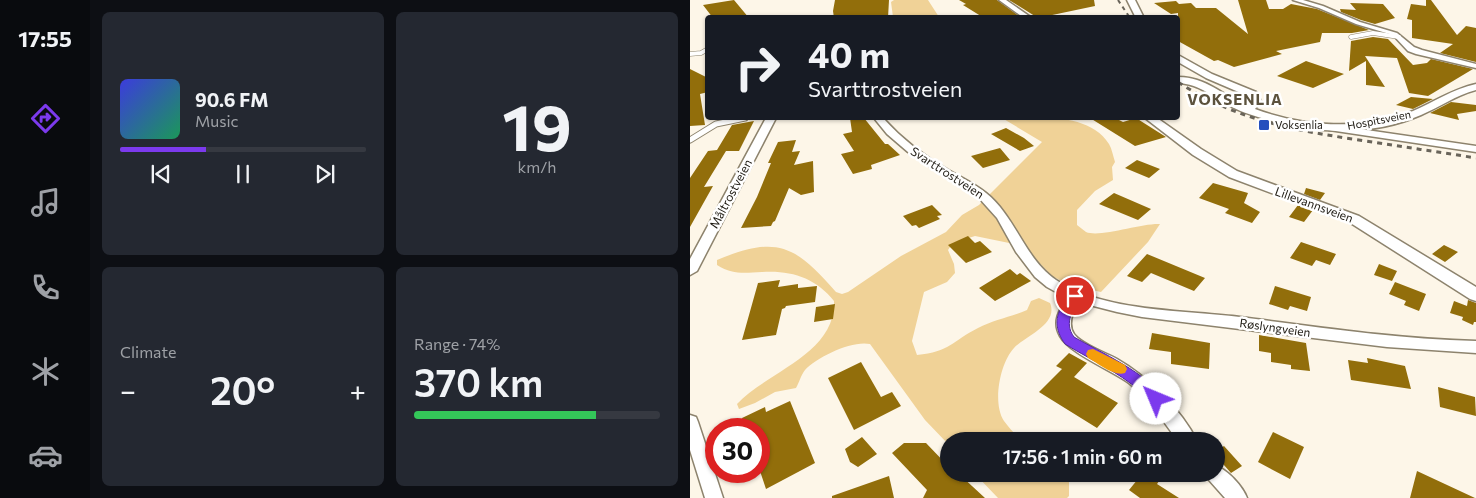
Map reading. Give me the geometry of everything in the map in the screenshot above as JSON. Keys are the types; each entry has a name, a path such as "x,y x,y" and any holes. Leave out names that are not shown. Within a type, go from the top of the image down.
{"street":[{"path":"1002,0 1024,15"},
{"path":"1131,0 1138,15"},
{"path":"1296,0 1321,7 1358,23 1393,33 1411,49 1419,52 1476,66"},
{"path":"1180,59 1208,76 1252,94 1256,101 1249,109 1226,99 1198,82 1180,80"},
{"name":"Hospitsveien","path":"1249,109 1288,122 1325,127 1352,127 1401,118 1420,112 1463,90 1476,87"},
{"name":"Måltrostveien","path":"690,272 771,120"},
{"name":"Svarttrostveien","path":"880,120 906,146 983,196 1000,214 1031,266 1054,285 1075,296"},
{"name":"Lillevannsveien","path":"1155,120 1197,152 1233,174 1354,219 1476,294"},
{"path":"1325,127 1476,149"},
{"path":"1075,296 1062,320 1064,334 1070,340 1136,380 1158,402 1181,432"},
{"name":"Røslyngveien","path":"1075,296 1125,308 1369,341 1422,346 1476,346"},
{"path":"690,422 714,498"},
{"path":"1223,482 1238,498"}],"lane":[{"path":"1351,37 1372,34 1398,37"},
{"path":"690,54 705,51"},
{"path":"690,140 715,124 729,120"}],"shaded area":[{"path":"894,0 928,0 938,15 893,15 891,2"},
{"path":"1005,120 1068,120 1088,126 1100,133 1109,144 1115,162 1112,167 1113,180 1095,191 1077,210 1077,225 1086,232 1101,233 1160,224 1148,242 1101,292 1069,285 1052,276 1025,248 1014,244 975,236 953,243 948,250 954,264 955,273 947,282 924,292 912,341 917,355 944,349 984,325 1027,310 1031,301 1039,298 1050,303 1050,317 1039,329 1014,348 1005,363 999,383 1000,413 1014,432 940,432 940,436 925,420 870,344 863,343 835,351 810,365 802,374 796,388 775,392 739,409 737,404 750,392 798,360 824,335 832,319 834,301 819,286 802,277 783,272 734,272 717,265 717,260 755,248 770,247 784,249 809,264 836,292 842,294 848,292 901,256 946,232 962,215 979,205 1042,142"},
{"path":"983,482 1069,482 1069,496 1067,498 998,498"}],"building":[{"path":"734,0 746,15 711,15 703,5"},
{"path":"835,0 889,0 888,15 834,15"},
{"path":"959,0 997,0 1018,15 979,15 963,5 966,4"},
{"path":"1009,0 1094,0 1095,6 1052,15 1033,15"},
{"path":"1238,0 1266,0 1269,9 1283,9 1291,4 1317,9 1369,30 1352,33 1322,33 1320,42 1276,51 1282,54 1234,67 1218,60 1214,61 1180,42 1180,15 1178,13 1171,14 1154,3 1176,1 1179,4 1191,3 1196,8 1216,8 1248,34"},
{"path":"1426,0 1431,0 1457,35 1466,26 1476,28 1476,62 1440,53 1453,44 1412,38 1412,20 1407,19 1411,4 1426,6"},
{"path":"1350,3 1383,4 1395,18 1375,24 1341,12 1340,9 1356,10"},
{"path":"1373,37 1388,39 1413,65 1427,63 1431,59 1473,69 1428,96 1409,93 1397,58 1365,56 1385,87 1366,85 1366,61 1349,71 1351,41"},
{"path":"1306,61 1344,74 1313,88 1277,76"},
{"path":"690,69 705,76 705,93 700,94 705,125 690,126"},
{"path":"1411,97 1433,99 1413,109 1396,105"},
{"path":"1451,102 1476,105 1476,111 1457,114 1459,120 1430,113"},
{"path":"850,120 866,120 885,144 888,144 900,155 871,165 872,169 853,174 841,154 854,151 843,134 852,132"},
{"path":"1093,120 1119,120 1123,122 1139,120 1166,137 1135,146"},
{"path":"754,121 739,151 726,151 704,187 713,186 690,227 690,178 708,151 717,150 732,125"},
{"path":"1006,128 1034,146 1020,151 991,134"},
{"path":"796,140 792,152 800,151 794,165 813,161 814,192 801,195 789,188 771,226 741,228 757,197 771,163 768,163 778,142"},
{"path":"1000,148 1010,160 983,168 971,156"},
{"path":"1137,160 1160,169 1149,178 1125,168"},
{"path":"1213,183 1248,193 1244,203 1260,212 1252,223 1225,213 1229,209 1199,198"},
{"path":"1306,188 1325,193 1320,200 1304,194"},
{"path":"1114,193 1151,209 1138,220 1099,204"},
{"path":"932,205 942,215 937,216 940,219 919,228 916,225 912,226 903,216"},
{"path":"1298,205 1313,210 1304,222 1289,217"},
{"path":"968,236 975,243 980,241 992,252 966,263 948,245"},
{"path":"1301,242 1336,254 1330,265 1316,260 1312,266 1290,258"},
{"path":"1444,245 1458,252 1445,262 1432,254"},
{"path":"1147,254 1205,278 1194,291 1151,273 1142,282 1127,276"},
{"path":"1379,264 1397,271 1392,281 1374,275"},
{"path":"1010,269 1017,275 1020,273 1031,281 995,301 979,288"},
{"path":"780,280 778,287 798,284 798,288 817,286 815,302 786,306 782,309 776,335 742,340 758,283"},
{"path":"1395,282 1426,294 1419,311 1404,305 1406,301 1389,294"},
{"path":"1275,286 1311,297 1307,311 1290,306 1288,310 1269,304"},
{"path":"1468,300 1476,303 1476,322 1473,325 1462,320 1463,317 1450,313 1454,301 1467,306"},
{"path":"835,304 833,319 814,322 816,307"},
{"path":"1152,333 1210,343 1209,369 1171,364 1171,352 1149,349"},
{"path":"1259,335 1306,343 1310,371 1291,369 1291,365 1271,362 1271,353 1259,351"},
{"path":"1069,353 1087,363 1074,377 1118,403 1097,428 1039,392 1062,369 1056,366"},
{"path":"1367,358 1405,366 1411,389 1351,380 1348,360 1368,363"},
{"path":"861,362 881,397 892,392 901,406 854,430 828,378"},
{"path":"1438,387 1475,397 1476,416 1440,407"},
{"path":"790,401 815,463 766,489 764,483 770,483 770,418 742,418 765,407 766,412"},
{"path":"1273,432 1304,447 1290,479 1258,462"},
{"path":"862,437 877,454 858,467 850,462 845,449"},
{"path":"904,443 926,443 940,458 940,482 968,482 985,498 923,498 927,490 892,453"},
{"path":"1225,447 1242,466 1231,473 1225,466"},
{"path":"1417,471 1475,498 1410,498"},
{"path":"889,476 894,498 832,498 832,496"},
{"path":"1136,482 1158,482 1157,484 1179,498 1140,498 1129,490"}],"railway":[{"path":"1118,0 1128,15"},
{"path":"1180,83 1200,95 1245,115 1292,128 1476,158"}],"slow traffic":[{"path":"1093,354 1120,369"}],"place":[{"name":"Voksenlia","path":"1264,125"}],"district":[{"name":"VOKSENLIA","path":"1235,100"}],"route":[{"path":"1075,296 1062,320 1064,334 1080,347 1119,368 1136,380 1156,399"}]}
